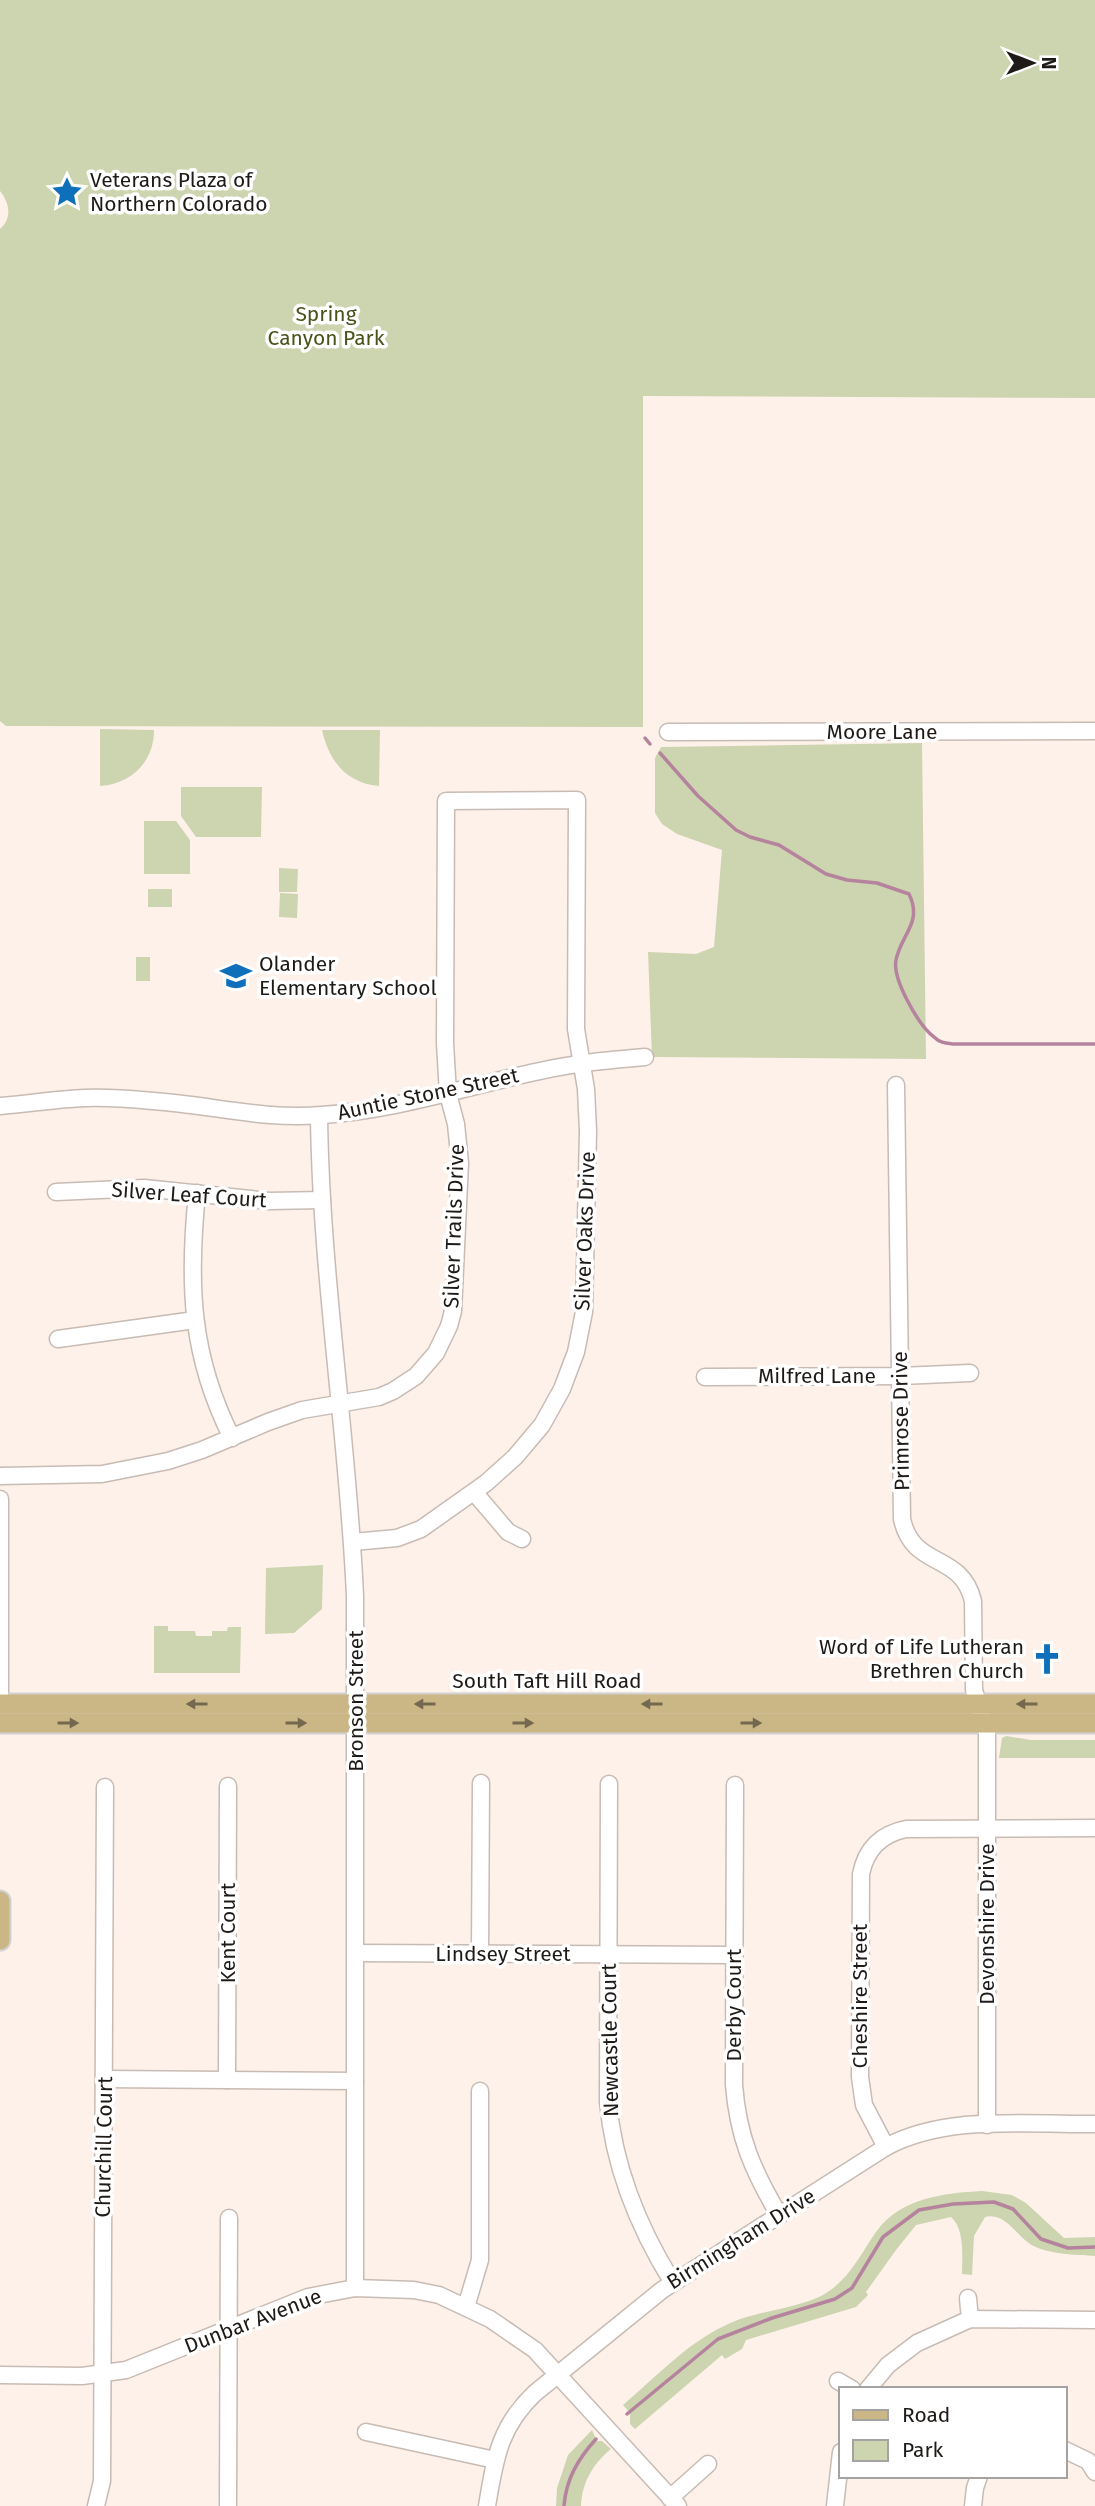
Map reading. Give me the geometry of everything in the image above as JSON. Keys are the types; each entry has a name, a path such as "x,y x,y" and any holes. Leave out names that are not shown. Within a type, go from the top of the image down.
{"main road":[{"name":"South Taft Hill Road","path":"0,1704 357,1713 1095,1723"},
{"path":"0,1704 0,1714"},
{"name":"South Taft Hill Road","path":"0,1723 357,1713 1095,1704"},
{"path":"0,1901 0,1940"}],"street":[{"name":"Moore Lane","path":"668,732 1095,731"},
{"name":"Silver Trails Drive","path":"0,1476 72,1476 135,1469 169,1461 285,1416 379,1397 406,1384 427,1366 449,1326 454,1295 460,1163 456,1124 448,1094 445,1044 446,801 577,800"},
{"name":"Silver Oaks Drive","path":"353,1542 397,1538 421,1530 474,1492 515,1457 542,1425 562,1389 576,1352 584,1312 588,1131 576,1029 577,800"},
{"name":"Auntie Stone Street","path":"0,1106 84,1098 187,1104 253,1115 319,1116 377,1109 582,1063 645,1057"},
{"name":"Primrose Drive","path":"896,1085 904,1529 915,1547 960,1573 970,1589 973,1601 974,1690 985,1723"},
{"name":"Bronson Street","path":"319,1116 322,1200 353,1542 357,1713 355,2288"},
{"name":"Silver Leaf Court","path":"56,1192 144,1188 269,1201 322,1200"},
{"path":"197,1193 191,1248 195,1320 210,1387 232,1438"},
{"path":"58,1339 195,1320"},
{"name":"Milfred Lane","path":"705,1377 970,1373"},
{"path":"474,1492 508,1532 523,1539"},
{"path":"0,1499 0,1704"},
{"name":"Devonshire Drive","path":"985,1723 988,1743 987,2125"},
{"path":"480,1954 481,1783"},
{"name":"Newcastle Court","path":"609,1784 608,2102 614,2141 632,2206 650,2246 673,2283"},
{"name":"Derby Court","path":"735,1785 736,2110 746,2153 779,2215"},
{"name":"Kent Court","path":"227,2080 228,1786"},
{"name":"Churchill Court","path":"96,2506 102,2482 105,1787"},
{"path":"988,1828 1095,1828"},
{"name":"Cheshire Street","path":"886,2147 864,2105 860,2077 861,1874 870,1837 906,1829 988,1828"},
{"name":"Lindsey Street","path":"356,1953 734,1955"},
{"path":"104,2079 355,2081"},
{"path":"466,2307 480,2260 480,2091"},
{"name":"Birmingham Drive","path":"487,2506 495,2460 505,2431 522,2405 557,2374 673,2283 886,2147 920,2132 940,2127 1095,2124"},
{"path":"228,2506 229,2218"},
{"name":"Dunbar Avenue","path":"0,2375 101,2374 147,2363 308,2297 355,2288 414,2290 439,2295 466,2307 490,2319 535,2350 673,2502"},
{"path":"968,2298 970,2319"},
{"path":"870,2387 888,2365 917,2343 970,2319 1095,2320"},
{"path":"366,2432 495,2460"},
{"path":"1067,2451 1093,2463"},
{"path":"673,2502 708,2464"},
{"path":"835,2506 839,2470"},
{"path":"973,2506 978,2478"}],"green space":[{"name":"Spring Canyon Park","path":"0,0 1095,0 1095,398 643,396 643,727 6,726 0,721 0,229 7,220 8,210 0,191"},
{"path":"100,729 154,730 150,752 139,769 122,781 100,786"},
{"path":"322,730 380,730 379,786 367,784 348,775 334,761"},
{"path":"922,743 926,1059 652,1057 648,952 696,954 714,947 722,850 677,834 662,824 655,813 655,758 661,747"},
{"path":"181,787 262,787 261,837 196,837 181,816"},
{"path":"144,821 176,821 190,840 190,874 144,874"},
{"path":"279,868 298,869 297,892 279,892"},
{"path":"148,889 172,889 172,907 148,907"},
{"path":"280,893 298,894 297,918 279,917"},
{"path":"136,957 150,957 150,981 136,981"},
{"path":"323,1565 322,1609 294,1633 265,1634 266,1568"},
{"path":"154,1626 168,1626 168,1631 195,1631 196,1636 212,1636 212,1631 241,1627 240,1673 154,1673"},
{"path":"1006,1736 1031,1740 1095,1740 1095,1758 999,1758 1002,1738"},
{"path":"982,2191 1012,2195 1026,2203 1064,2238 1095,2237 1095,2256 1061,2253 1036,2247 1004,2221 992,2216 985,2217 974,2236 972,2275 962,2274 961,2236 951,2217 916,2225 866,2292 868,2295 856,2307 746,2340 742,2349 725,2359 722,2355 635,2429 630,2424 630,2413 623,2405 671,2362 710,2333 747,2317 821,2296 846,2276 886,2221 910,2205 953,2193"},
{"path":"592,2430 597,2441 602,2441 611,2449 590,2474 581,2506 556,2506 557,2488 568,2455"}],"waterway":[{"path":"645,738 650,744"},
{"path":"660,753 698,796 736,830 779,845 826,874 847,880 877,883 909,894 914,913 896,960 896,968 902,990 914,1013 936,1039 954,1044 1095,1044"},
{"path":"627,2414 718,2339 772,2318 835,2299 852,2288 883,2237 919,2210 953,2204 994,2202 1013,2209 1041,2239 1068,2248 1095,2247"},
{"path":"564,2506 567,2487 574,2470 596,2439"}],"place":[{"name":"Veterans Plaza of Northern Colorado","path":"67,192"},
{"name":"Olander Elementary School","path":"236,976"},
{"name":"Word of Life Lutheran Brethren Church","path":"1047,1659"}]}
